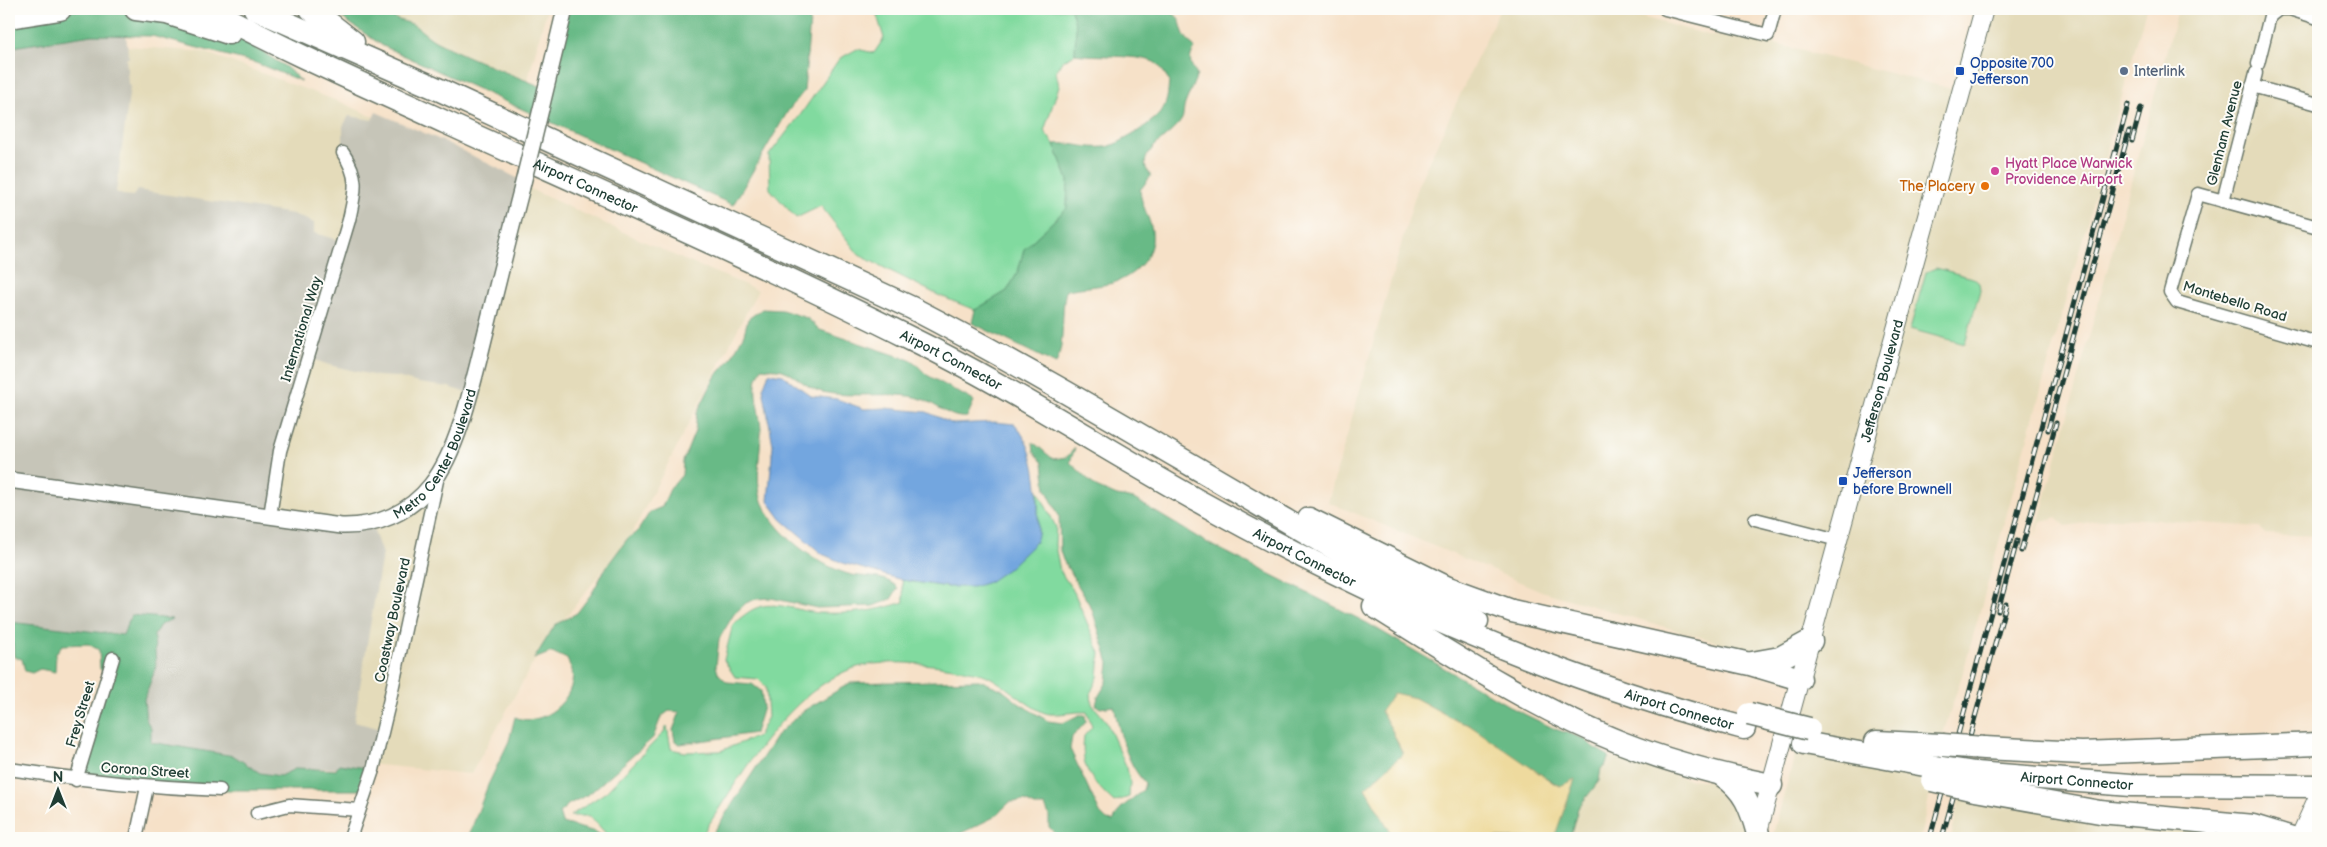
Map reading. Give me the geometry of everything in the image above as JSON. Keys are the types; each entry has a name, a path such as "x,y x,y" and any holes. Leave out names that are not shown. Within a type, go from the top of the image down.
{"highway":[{"path":"9,17 60,9"},
{"path":"136,9 167,13 202,23 366,86"},
{"path":"209,9 366,86"},
{"path":"255,9 440,90"},
{"path":"311,9 351,41 440,90"},
{"name":"Airport Connector","path":"366,86 788,278 902,334 975,373 1274,543 1418,613 1537,662 1643,700 1746,721"},
{"name":"Airport Connector","path":"440,90 912,308 982,345 1217,480 1351,560 1455,612 1535,645 1608,672 1746,721 1809,739 1876,742 1938,761 1979,767 2119,770 2309,779"},
{"path":"1217,480 1320,524 1418,574 1490,604 1552,621 1750,664 1800,679"},
{"path":"1274,543 1469,665 1565,718 1651,754 1721,774 1771,785"},
{"path":"1750,664 1780,658 1811,640"},
{"path":"2288,744 2318,729"},
{"path":"1809,739 1878,767 1938,761 1979,767 2100,812 2253,826 2292,838"},
{"path":"1979,767 2074,753 2318,744"},
{"path":"1721,774 1734,784 1746,798 1757,836"}],"main road":[{"name":"Jefferson Boulevard","path":"1757,836 1984,9"},
{"path":"2300,838 2318,798"}],"street":[{"name":"Metro Center Boulevard","path":"9,480 341,526 374,523 401,513 423,495 438,476 447,460 467,405 565,9"},
{"path":"1667,9 1768,35 1775,9"},
{"name":"Glenham Avenue","path":"2171,297 2170,292 2198,194 2222,201 2270,16 2279,9 2290,9 2318,18"},
{"path":"2252,86 2318,104"},
{"name":"International Way","path":"270,516 280,451 346,229 356,188 354,175 343,153"},
{"path":"2222,201 2318,227"},
{"name":"Montebello Road","path":"2171,297 2177,302 2318,342"},
{"name":"Coastway Boulevard","path":"350,838 372,770 390,699 438,476"},
{"path":"1755,519 1838,540"},
{"name":"Frey Street","path":"76,780 113,658"},
{"name":"Corona Street","path":"9,769 76,780 148,788 220,790"},
{"path":"136,838 148,788"},
{"path":"257,813 289,805 359,810"}],"shaded area":[{"path":"351,9 547,9 522,101"},
{"path":"1500,9 1612,9 1708,35 1775,44 1952,89 1975,9 2146,9 1964,669 1944,731 1920,838 1772,838 1818,671 1544,592 1328,502 1418,185"},
{"path":"2178,9 2318,9 2318,536 2265,534 2260,527 2144,519 2113,518 2066,526 2056,517 2041,522 2035,536"},
{"path":"92,35 126,36 129,58 126,58 130,87 116,192 123,195 133,196 137,190 293,214 314,223 314,233 341,241 356,189 343,153 343,126 349,116 372,120 376,112 445,142 521,180 469,394 449,387 418,383 397,377 377,376 329,365 307,357 272,517 371,523 382,554 354,722 382,729 372,769 297,768 280,776 260,773 234,756 151,742 151,728 146,720 144,699 156,667 154,635 160,625 170,622 124,635 9,622 9,46 13,47"},
{"path":"75,42 204,52 343,103 682,259 758,290 632,533 541,649 471,774 121,740 9,50"},
{"path":"1609,756 1687,779 1721,782 1754,833 1769,838 1554,838 1575,779 1599,781 1601,768 1605,766"},
{"path":"1961,791 2283,838 1951,838"}],"green space":[{"path":"329,9 382,9 392,17 412,24 434,40 451,49 547,89 568,9 811,9 804,91 788,111 733,205 383,46"},
{"path":"875,9 1071,9 1076,27 1075,54 1062,61 1056,72 1059,86 1044,131 1054,144 1068,180 1067,208 1024,249 1018,272 1007,291 975,310 938,295 859,255 821,206 796,218 770,189 769,155 801,114 839,59 857,49 874,53 884,38"},
{"path":"1071,9 1165,9 1178,18 1184,34 1195,49 1191,56 1191,62 1197,75 1185,104 1182,119 1155,146 1146,160 1146,168 1151,176 1140,190 1152,231 1152,240 1147,257 1136,270 1121,280 1113,283 1066,290 1061,346 1056,364 972,323 975,310 1007,291 1018,272 1024,249 1067,208 1068,180 1054,144 1104,147 1125,139 1156,117 1163,109 1168,93 1169,80 1159,66 1151,61 1131,57 1075,54 1076,27"},
{"path":"65,11 138,12 237,36 286,67 301,81 256,63 152,36 92,35 13,47 9,46 9,21"},
{"path":"1936,268 1973,278 1979,283 1980,290 1965,344 1910,329 1926,272"},
{"path":"762,309 782,310 807,318 820,330 913,361 927,375 974,401 967,417 961,417 911,396 847,395 822,392 780,369 762,368 758,376 756,392 761,426 758,468 759,488 762,502 770,516 794,543 808,554 838,571 882,579 898,588 891,599 873,606 817,608 771,598 756,599 746,603 734,614 719,639 716,666 718,673 727,682 752,684 761,691 763,707 755,733 680,744 675,741 673,730 680,712 669,711 661,717 653,738 589,794 569,804 559,813 562,823 596,832 605,838 468,838 488,785 509,741 515,717 525,720 536,719 546,715 556,709 569,691 572,681 572,670 567,659 552,652 534,659 555,625 577,613 592,593 607,566 628,538 637,532 650,512 662,507 670,489 682,475 683,461 695,431 697,413 715,377 730,360 744,334 748,319"},
{"path":"1033,442 1053,459 1067,457 1075,448 1070,462 1096,487 1117,496 1134,499 1204,541 1367,623 1516,710 1555,729 1585,739 1593,747 1609,756 1605,766 1601,768 1599,781 1578,808 1570,838 1554,838 1560,786 1508,754 1469,725 1457,721 1415,698 1403,696 1381,711 1403,754 1365,788 1394,838 1353,835 1351,838 1060,838 1049,827 1049,815 1045,806 1035,806 1025,801 1010,802 994,817 951,838 710,838 778,734 803,711 850,683 979,680 1001,689 1020,704 1048,721 1063,723 1079,715 1085,715 1086,722 1072,737 1070,749 1100,813 1107,820 1113,821 1121,808 1143,790 1145,783 1128,757 1114,706 1100,708 1096,705 1098,697 1107,682 1109,663 1092,609 1063,560 1060,551 1059,516 1046,489 1043,463 1034,452"},
{"path":"1038,490 1056,527 1055,545 1060,571 1074,592 1100,653 1098,677 1091,692 1092,704 1106,721 1127,768 1130,782 1129,797 1114,802 1099,787 1089,773 1083,747 1084,736 1092,727 1087,712 1050,714 1043,712 982,674 931,665 893,663 858,667 844,672 821,685 800,703 762,745 700,838 610,838 590,816 570,816 606,792 664,732 667,726 671,749 685,752 720,751 758,736 768,717 766,687 758,679 735,677 724,660 733,624 748,612 766,605 774,605 820,613 862,612 904,602 902,580 948,587 1038,535"},
{"path":"131,615 172,619 160,625 154,635 156,667 144,699 146,720 151,728 151,742 234,756 260,773 280,776 297,768 336,770 339,764 372,769 366,790 229,790 78,779 106,675 100,669 99,650 88,644 62,645 56,653 55,672 40,669 32,673 25,671 22,659 14,657 13,644 9,641 9,622 123,635"}],"sand":[{"path":"1394,693 1415,698 1457,721 1469,725 1555,784 1560,786 1575,779 1554,838 1394,838 1365,788 1403,754 1381,711"}],"water":[{"path":"769,373 783,375 811,396 837,399 864,409 885,408 927,412 953,424 994,422 1015,424 1029,449 1036,477 1038,535 1036,542 1008,569 989,582 973,587 948,587 902,580 843,563 822,554 781,519 768,501 773,445 763,388"}],"railway":[{"path":"1930,838 2128,105"},
{"path":"2132,141 2141,108"},
{"path":"2048,430 2129,131"},
{"path":"2021,551 2056,423"},
{"path":"1998,611 2017,541"},
{"path":"1942,838 2006,604"}],"place":[{"name":"Opposite 700 Jefferson","path":"1960,71"},
{"name":"Interlink","path":"2124,71"},
{"name":"Hyatt Place Warwick Providence Airport","path":"1995,171"},
{"name":"The Placery","path":"1985,186"},
{"name":"Jefferson before Brownell","path":"1843,481"}]}
